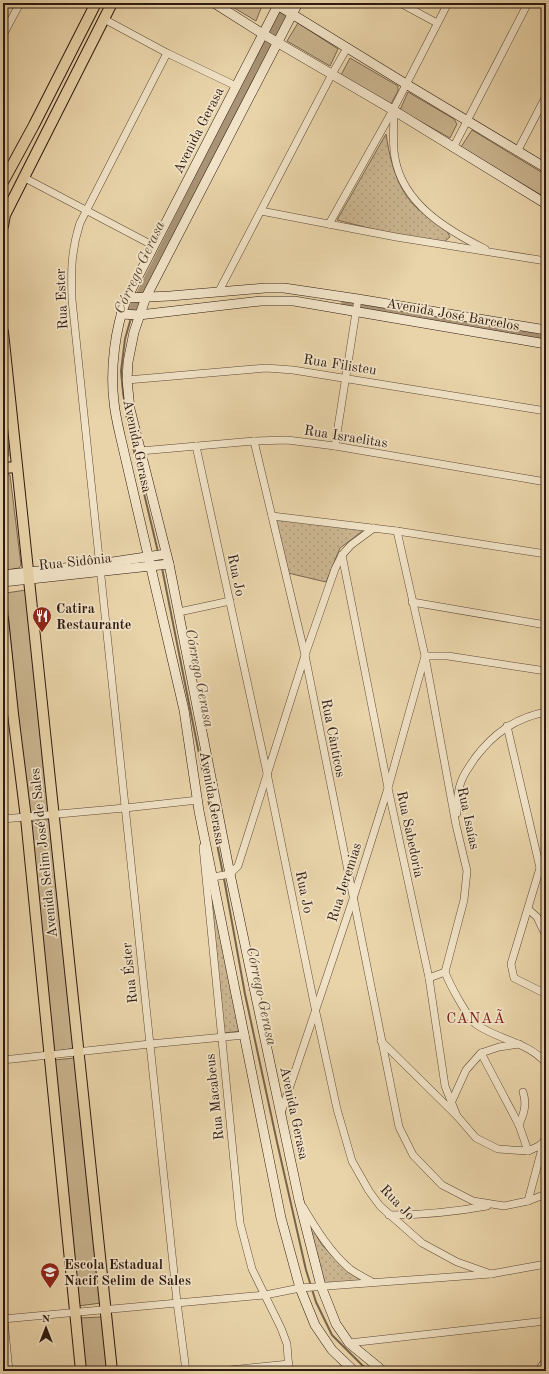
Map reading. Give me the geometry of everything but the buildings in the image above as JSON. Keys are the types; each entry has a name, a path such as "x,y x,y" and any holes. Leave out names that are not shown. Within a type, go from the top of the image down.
{"main road":[{"path":"3,182 34,125 96,3"},
{"path":"3,226 4,214 24,178 112,3"},
{"path":"214,3 546,204"},
{"name":"Avenida Gerasa","path":"282,7 298,3"},
{"path":"282,7 546,168"},
{"name":"Avenida Gerasa","path":"282,7 270,38 132,314 117,328 113,371 113,400 119,431 156,562 184,710 199,811 214,877 282,1218 302,1288 315,1325 332,1350 354,1371"},
{"name":"Avenida Gerasa","path":"139,298 154,246 236,86 270,38 282,7"},
{"path":"34,125 47,131"},
{"name":"Avenida José Barcelos","path":"139,298 219,291 284,288 357,305 546,344"},
{"path":"132,314 139,298"},
{"name":"Avenida José Barcelos","path":"132,314 261,301 294,301 357,305 546,330"},
{"name":"Avenida Gerasa","path":"132,314 134,332 128,362 127,380 130,409 164,554 156,562"},
{"name":"Avenida Selim José de Sales","path":"3,332 112,1371"},
{"path":"3,468 17,467"},
{"name":"Rua Sidônia","path":"3,582 28,576 156,562 164,554"},
{"name":"Avenida Gerasa","path":"156,562 179,612 228,874 318,1287 336,1324 349,1343 383,1371"},
{"name":"Rua Sidônia","path":"3,575 28,576"},
{"name":"Avenida Selim José de Sales","path":"3,619 12,714 26,818 74,1313 81,1371"},
{"path":"539,1371 546,1362"}],"street":[{"path":"3,35 20,3"},
{"path":"400,3 437,23"},
{"path":"329,224 394,111 406,84 448,3"},
{"path":"453,148 528,3"},
{"path":"104,19 167,53 236,86"},
{"path":"219,291 347,48"},
{"name":"Rua Ester","path":"100,568 72,300 71,265 80,222 167,53"},
{"path":"518,150 546,96"},
{"path":"394,111 394,149 400,177 406,187 430,215 459,236 494,253"},
{"path":"24,178 154,246"},
{"path":"261,211 396,237 546,261"},
{"path":"453,246 459,236"},
{"path":"335,446 357,305"},
{"name":"Rua Filisteu","path":"127,380 266,368 293,370 546,411"},
{"name":"Rua Israelitas","path":"140,451 254,441 287,440 335,446 545,482"},
{"name":"Rua Cânticos","path":"254,441 305,655 399,1127 413,1155 442,1185 473,1201 491,1205"},
{"name":"Rua Jo","path":"196,446 267,773 337,1109 352,1161 369,1191 380,1206 422,1243 456,1262 491,1274"},
{"path":"545,482 546,469"},
{"path":"272,516 397,531 543,554 546,549"},
{"path":"214,877 228,874 238,866 305,655 335,569 342,555 351,545 374,528"},
{"name":"Rua Isaías","path":"397,531 425,656 456,825 467,872 464,900 445,972"},
{"name":"Rua Sabedoria","path":"342,555 388,788 429,978 445,1086 457,1116"},
{"name":"Rua Éster","path":"100,568 177,1302 186,1371"},
{"path":"179,612 230,601"},
{"path":"412,602 546,625"},
{"path":"425,656 448,656 546,671"},
{"name":"Rua Jeremias","path":"280,1114 353,899 388,788 425,656"},
{"path":"456,825 457,799 460,783 467,770 492,738 507,726 518,720 546,712"},
{"path":"507,726 543,870"},
{"path":"3,819 26,818 198,800"},
{"name":"Rua Macabeus","path":"199,811 240,1224 252,1269 266,1295 287,1344 289,1367"},
{"path":"546,862 528,909 511,964 514,978 546,994"},
{"path":"528,909 537,917 546,936"},
{"path":"429,978 445,972 456,996 475,1024 504,1038 521,1044 534,1052 546,1063"},
{"path":"3,1060 245,1035"},
{"path":"381,1041 457,1116 476,1138 498,1149 528,1150 539,1146 545,1139"},
{"path":"451,1103 466,1070 481,1053 499,1047 521,1044"},
{"path":"481,1053 519,1125 528,1150"},
{"path":"519,1125 525,1111 526,1101 523,1092"},
{"path":"528,1201 545,1139"},
{"path":"389,1215 424,1215 460,1211 491,1205 504,1206 528,1201 546,1194"},
{"path":"299,1200 312,1223 333,1251 351,1270 372,1282"},
{"path":"3,1319 266,1295 302,1288 491,1274 546,1264"},
{"path":"3,1311 9,1371"},
{"path":"349,1343 546,1321"},
{"path":"220,1371 289,1367"}],"shaded area":[{"path":"226,3 263,3 256,21"},
{"path":"298,23 338,49 330,66 287,41"},
{"path":"350,58 398,86 398,91 391,104 341,75"},
{"path":"408,92 454,119 457,124 450,138 400,110"},
{"path":"472,130 546,175 546,198 461,147"},
{"path":"386,134 392,164 400,184 411,202 418,209 448,232 450,237 444,242 396,235 337,220"},
{"path":"3,400 9,455 7,458 3,459"},
{"path":"3,473 10,475 21,565 19,568 6,570 3,569"},
{"path":"275,519 364,530 340,548 326,582 288,573"},
{"path":"26,590 50,812 28,815 6,593"},
{"path":"51,819 75,1048 52,1052 29,822"},
{"path":"205,850 241,1031 224,1033"},
{"path":"75,1058 101,1303 78,1306 54,1060"},
{"path":"305,1216 322,1245 348,1272 364,1281 323,1284"},
{"path":"102,1317 107,1371 85,1371 80,1318"}],"waterway":[{"name":"Córrego Gerasa","path":"132,315 289,3"},
{"path":"346,306 546,338"},
{"name":"Córrego Gerasa","path":"131,318 125,339 121,371 123,392 128,426 158,552"},
{"name":"Córrego Gerasa","path":"162,568 225,884 245,994 306,1270 316,1302 332,1335 369,1371"}],"place":[{"name":"Catira Restaurante","path":"42,633"},
{"name":"Escola Estadual Nacif Selim de Sales","path":"50,1289"}],"district":[{"name":"CANAÃ","path":"476,1018"}]}
